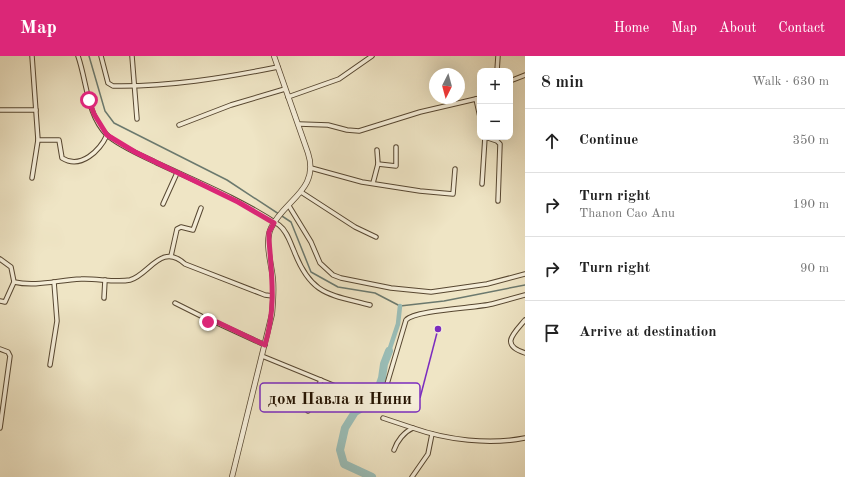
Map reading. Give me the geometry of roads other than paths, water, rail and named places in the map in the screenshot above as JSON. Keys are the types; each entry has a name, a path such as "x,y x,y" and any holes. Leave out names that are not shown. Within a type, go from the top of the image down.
{"street":[{"path":"32,56 38,140 32,178"},
{"path":"78,56 94,114 107,135 135,152 276,221 283,229 305,276 318,289 332,295 370,304"},
{"path":"101,56 110,86 135,87 230,77 278,67"},
{"path":"132,56 137,119"},
{"path":"232,477 269,329 273,296 269,232 283,212 301,192 311,168 310,157 274,56"},
{"path":"288,97 339,79 372,56"},
{"path":"497,68 498,56"},
{"path":"513,80 525,75"},
{"path":"179,125 231,104 285,89"},
{"path":"299,124 328,125 347,130 359,131 420,112 476,99 477,104"},
{"path":"0,110 36,110"},
{"path":"38,140 59,140 62,158 80,160 94,154 107,135"},
{"path":"482,184 485,140"},
{"path":"494,140 500,144 498,201"},
{"path":"378,164 396,166 396,147"},
{"path":"373,183 378,164 377,150"},
{"path":"311,168 373,183 420,192 453,194 455,169"},
{"path":"163,204 177,172"},
{"path":"301,192 355,227 376,237"},
{"path":"289,206 311,242 320,263 326,270 341,278 392,288 431,292 486,284 525,274"},
{"path":"171,256 177,230 181,227 194,230 201,208"},
{"path":"14,282 28,284 82,279 132,279 158,261 171,256 186,264 265,295 273,296"},
{"path":"0,259 11,267 14,282 5,302 0,302"},
{"path":"104,298 105,280"},
{"path":"50,365 57,321 54,282"},
{"path":"387,384 406,320 408,318 420,314 492,304 525,295"},
{"path":"175,303 201,316 208,322 217,322 265,345"},
{"path":"525,320 510,340 511,345 515,349 525,353"},
{"path":"0,349 8,352 10,356 0,428"},
{"path":"262,356 350,392"},
{"path":"308,411 321,380"},
{"path":"383,418 432,434 489,440 525,438"},
{"path":"394,450 396,442 408,430 413,428"},
{"path":"412,477 428,454 432,434"}],"waterway":[{"path":"89,56 105,111 114,123 227,180 291,222 311,272 338,287 375,293 400,306 444,301 525,285"},
{"path":"389,351 398,324 400,306"},
{"path":"372,477 344,464 340,450 345,428 355,412 367,405 377,392 389,351"}],"place":[{"name":"дом Павла и Нини","path":"438,329"}]}
